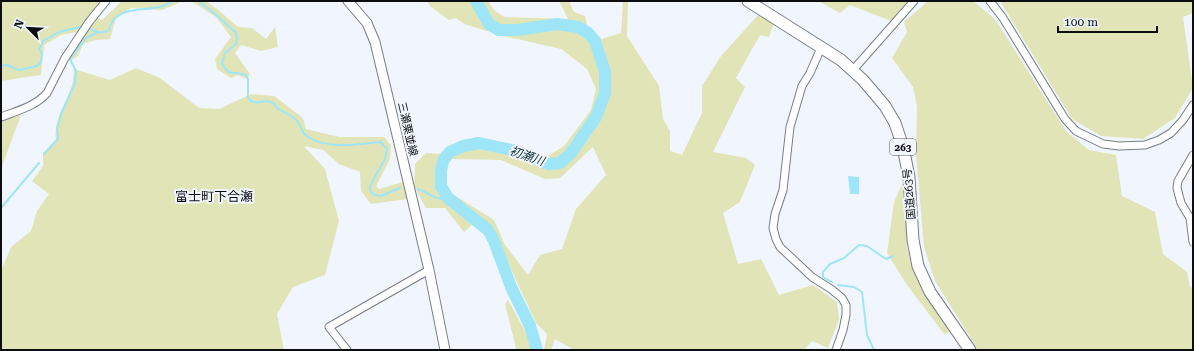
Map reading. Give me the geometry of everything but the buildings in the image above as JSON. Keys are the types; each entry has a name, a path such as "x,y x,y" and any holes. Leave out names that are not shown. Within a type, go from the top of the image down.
{"highway":[{"name":"国道263号","path":"748,1 853,70 885,106 895,123 903,147 909,177 913,240 918,266 930,292 970,350"}],"main road":[{"name":"三瀬栗並線","path":"348,1 367,23 376,42 429,270 445,350"}],"street":[{"path":"1,117 25,108 43,98 65,58 106,1"},
{"path":"853,70 914,1"},
{"path":"990,1 1003,18 1065,119 1076,131 1103,144 1119,146 1145,145 1159,140 1171,133 1183,120 1193,105"},
{"path":"821,48 810,73 802,86 790,127 784,190 775,214 773,228 780,248 812,277 842,298 846,305 846,315 836,350"},
{"path":"1193,155 1178,181 1177,188 1181,203 1190,218 1193,242"},
{"path":"347,350 329,327 429,270"}],"green space":[{"path":"1,1 102,1 92,14 102,20 122,1 180,1 179,3 162,10 131,8 116,18 110,39 96,40 83,44 78,56 70,61 63,56 77,32 61,35 44,45 41,75 1,81"},
{"path":"191,1 206,1 238,27 252,28 266,39 275,27 278,47 261,51 241,45 235,53 250,74 247,79 238,75 231,78 217,69 215,59 231,37 216,17"},
{"path":"427,1 488,1 494,10 504,17 568,19 559,1 569,1 574,12 585,16 587,26 602,39 621,33 623,1 628,1 627,36 659,86 663,119 670,131 670,151 682,155 702,113 702,86 721,56 760,13 774,23 769,37 760,35 736,78 745,87 713,152 746,158 755,165 740,202 723,213 738,264 761,259 779,295 813,285 837,302 839,319 828,348 812,341 804,350 574,350 555,339 551,350 544,350 547,334 536,323 491,226 479,219 464,232 445,208 426,208 414,186 415,164 426,153 445,154 485,142 525,152 543,159 564,146 591,110 596,89 587,69 561,49 503,36 464,24 456,18 449,20 430,6","holes":["593,147 606,175 576,209 562,249 540,255 528,275 505,245 494,220 451,193 445,180 447,165 452,159 501,160 545,179 560,178"]},
{"path":"818,1 908,1 891,21 850,5 840,13"},
{"path":"928,1 973,1 995,19 1066,131 1089,150 1116,155 1122,196 1155,212 1163,254 1187,272 1190,287 1193,288 1193,350 978,350 935,281 924,247 916,155 917,106 913,87 892,58 907,32 904,22"},
{"path":"1000,1 1193,1 1193,13 1183,17 1193,88 1175,118 1143,139 1101,136 1072,119"},
{"path":"136,68 160,78 199,108 219,109 251,94 274,96 303,118 306,129 339,137 384,137 391,145 390,159 376,186 379,189 403,182 408,199 371,204 361,191 360,172 339,164 323,150 304,146 325,169 339,221 325,275 293,287 277,314 284,350 1,350 1,271 11,247 31,231 37,211 49,194 32,181 43,166 43,153 56,139 58,118 73,83 74,69 110,80"},
{"path":"21,115 1,169 1,120"},
{"path":"905,178 907,247 913,270 926,295 950,332 944,334 907,285 887,253 894,202"},
{"path":"508,300 525,331 532,350 515,350 516,348 505,304"}],"water":[{"path":"848,176 859,177 859,194 850,194"}],"waterway":[{"path":"88,28 98,32 103,32 109,30 113,21 119,15 137,10 156,8 172,1"},
{"path":"198,1 236,33 236,44 225,53 222,63 229,72 246,75 248,79 248,98 251,101 270,101 274,103 277,108 296,120 306,136 325,144 353,145 381,142 387,149 385,159 370,187 371,192 375,195 381,196 400,188"},
{"name":"初瀬川","path":"476,1 489,24 499,30 518,30 557,24 578,27 588,33 595,41 605,72 605,93 596,117 571,153 560,163 548,164 512,150 479,143 463,146 450,152 443,161 441,170 441,186 448,198 488,230 494,241 511,287 530,326 537,350"},
{"path":"1,66 7,65 19,70 37,66 41,62 42,53 39,49 43,41 59,32 84,26"},
{"path":"44,154 58,139 57,129 61,114 75,83 76,71 70,59 86,38 98,32"},
{"path":"1,208 39,163"},
{"path":"418,189 436,198 448,198"},
{"path":"832,282 823,277 823,272 830,264 844,258 859,245 867,246 886,259 893,256"},
{"path":"838,285 854,287 862,292 867,335 874,350"}],"district":[{"name":"富士町下合瀬","path":"214,196"}]}
